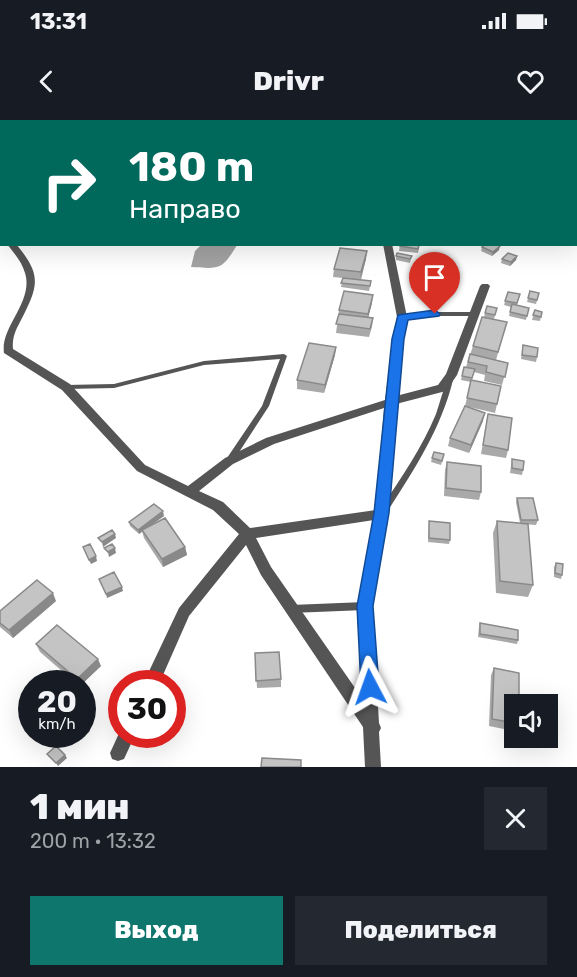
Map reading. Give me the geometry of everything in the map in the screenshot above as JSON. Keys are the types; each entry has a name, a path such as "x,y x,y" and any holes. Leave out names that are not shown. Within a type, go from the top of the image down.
{"street":[{"path":"13,246 27,262 34,277 29,296 6,342 8,351 66,387 141,468 218,506 247,534 266,572 373,728"},
{"path":"373,767 373,728 365,606 382,513 390,402 402,317 387,246"},
{"path":"189,492 229,461 270,441 390,402 442,388 451,375 485,286"},
{"path":"157,670 184,612 247,534 382,513"},
{"path":"118,753 120,748"}],"lane":[{"path":"402,317 474,314"},
{"path":"66,387 114,386 204,363 284,356 265,406 229,461"},
{"path":"382,513 418,456 446,401 451,375"},
{"path":"291,609 365,606"}],"shaded area":[{"path":"200,246 236,246 224,263 214,268 191,267 195,251"}],"building":[{"path":"400,246 419,246 418,249"},
{"path":"483,246 500,246 493,252"},
{"path":"340,248 367,251 361,272 334,269"},
{"path":"397,253 412,256 410,259 396,256"},
{"path":"508,253 517,256 511,262 502,259"},
{"path":"343,278 371,281 370,286 341,283"},
{"path":"344,291 373,295 368,314 339,310"},
{"path":"530,291 539,293 537,300 528,298"},
{"path":"508,292 520,294 517,303 505,301"},
{"path":"512,304 529,308 527,316 510,312"},
{"path":"487,306 497,308 495,315 485,313"},
{"path":"535,310 542,312 541,317 533,315"},
{"path":"339,314 373,318 370,329 336,324"},
{"path":"482,317 507,322 498,352 473,346"},
{"path":"309,343 336,347 325,385 297,380"},
{"path":"523,345 538,348 537,357 522,355"},
{"path":"470,354 508,363 505,377 486,372 487,366 468,362"},
{"path":"464,367 475,369 472,378 462,376"},
{"path":"471,380 501,386 497,404 467,398"},
{"path":"465,406 485,413 471,445 450,438"},
{"path":"488,414 512,418 508,450 483,445"},
{"path":"434,452 444,454 442,461 432,458"},
{"path":"512,459 524,461 523,470 512,468"},
{"path":"447,462 481,466 481,492 446,488"},
{"path":"517,498 533,498 538,520 521,520"},
{"path":"154,504 163,511 138,530 129,522"},
{"path":"165,518 185,547 162,559 142,530"},
{"path":"429,521 450,523 450,540 429,538"},
{"path":"497,521 528,524 533,585 500,581"},
{"path":"112,530 115,534 102,542 98,538"},
{"path":"90,544 96,556 89,560 83,547"},
{"path":"112,544 115,548 108,552 104,548"},
{"path":"556,563 563,564 562,575 555,573"},
{"path":"114,572 122,587 106,594 99,579"},
{"path":"37,580 53,593 9,630 0,623 0,611"},
{"path":"480,623 518,630 518,640 480,634"},
{"path":"57,625 98,659 86,670 66,670 36,644"},
{"path":"279,652 281,679 256,681 255,653"},
{"path":"494,668 519,673 519,694 504,694 504,721 492,719"},
{"path":"54,748 58,748 65,755 56,763 47,754"},
{"path":"262,758 301,760 301,767 261,767"}],"route":[{"path":"370,687 365,606 382,513 390,402 398,339 402,317 435,314"}]}
